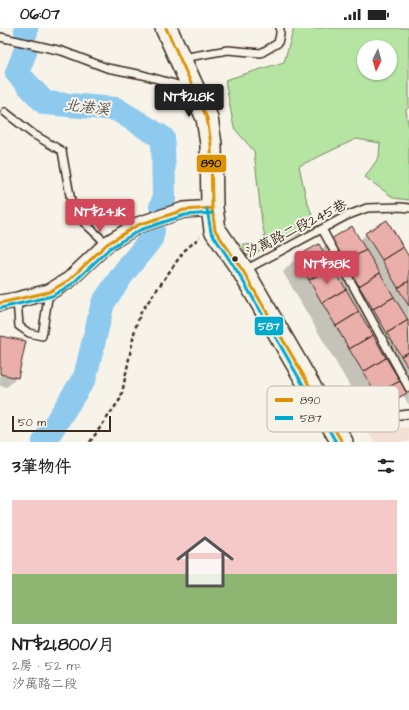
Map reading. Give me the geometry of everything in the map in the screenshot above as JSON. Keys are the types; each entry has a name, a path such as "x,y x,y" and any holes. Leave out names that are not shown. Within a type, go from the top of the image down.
{"street":[{"path":"166,28 207,118 211,144 212,208 215,230 243,271 309,386"},
{"path":"0,303 49,292 69,280 107,244 138,225 184,210 212,208"},
{"path":"336,432 342,442"}],"lane":[{"path":"180,58 228,50 261,53 278,44 280,28"},
{"path":"0,37 62,51 107,68 142,75 195,90"},
{"path":"5,112 33,134 62,151 73,212 107,244"},
{"name":"汐萬路二段245巷","path":"243,271 322,229 367,208 409,208"},
{"path":"322,229 409,388"},
{"path":"17,300 19,326 29,333 42,336 49,292"},
{"path":"399,415 409,414"}],"path":[{"path":"90,442 120,398 134,329 141,312 184,251 200,238 215,230"}],"shaded area":[{"path":"409,427 409,442 375,442 368,432 399,432 399,428"}],"green space":[{"path":"294,28 409,28 409,107 406,110 409,130 409,200 394,198 365,177 379,157 380,143 356,139 299,166 306,198 316,226 247,256 242,244 256,245 265,236 262,224 254,151 234,128 225,80 284,62"}],"building":[{"path":"387,220 403,247 382,260 365,233"},
{"path":"352,226 366,250 345,262 331,239"},
{"path":"319,244 332,267 309,280 296,257"},
{"path":"403,247 409,257 409,281 398,288 382,260"},
{"path":"366,250 380,273 359,286 345,262"},
{"path":"332,267 346,289 322,303 309,280"},
{"path":"380,273 394,297 373,309 359,286"},
{"path":"409,281 409,306 398,288"},
{"path":"346,289 359,312 336,326 322,303"},
{"path":"394,297 408,320 387,333 373,309"},
{"path":"359,312 373,335 349,349 336,326"},
{"path":"408,320 409,352 401,356 387,333"},
{"path":"373,335 386,358 363,372 349,349"},
{"path":"0,336 26,341 18,378 0,374"},
{"path":"409,352 409,369 401,356"},
{"path":"386,358 400,381 391,386 371,386 363,372"},
{"path":"400,381 407,393 399,397 399,386 391,386"}],"waterway":[{"name":"北港溪","path":"25,52 17,73 45,103 116,109 163,138 164,199 161,207"},
{"name":"北港溪","path":"44,442 85,377 103,303 125,271 151,239 153,231"}],"transit line":[{"name":"890","path":"166,28 207,118 211,144 212,208 215,230 243,271 310,386"},
{"name":"890","path":"0,303 49,292 69,280 107,244 138,225 184,210 212,208"},
{"name":"587","path":"207,209 211,232 239,274 304,386"},
{"name":"587","path":"1,308 52,296 72,284 110,248 140,230 185,215 212,213"},
{"name":"587","path":"330,432 336,442"},
{"name":"890","path":"336,432 342,442"}]}
